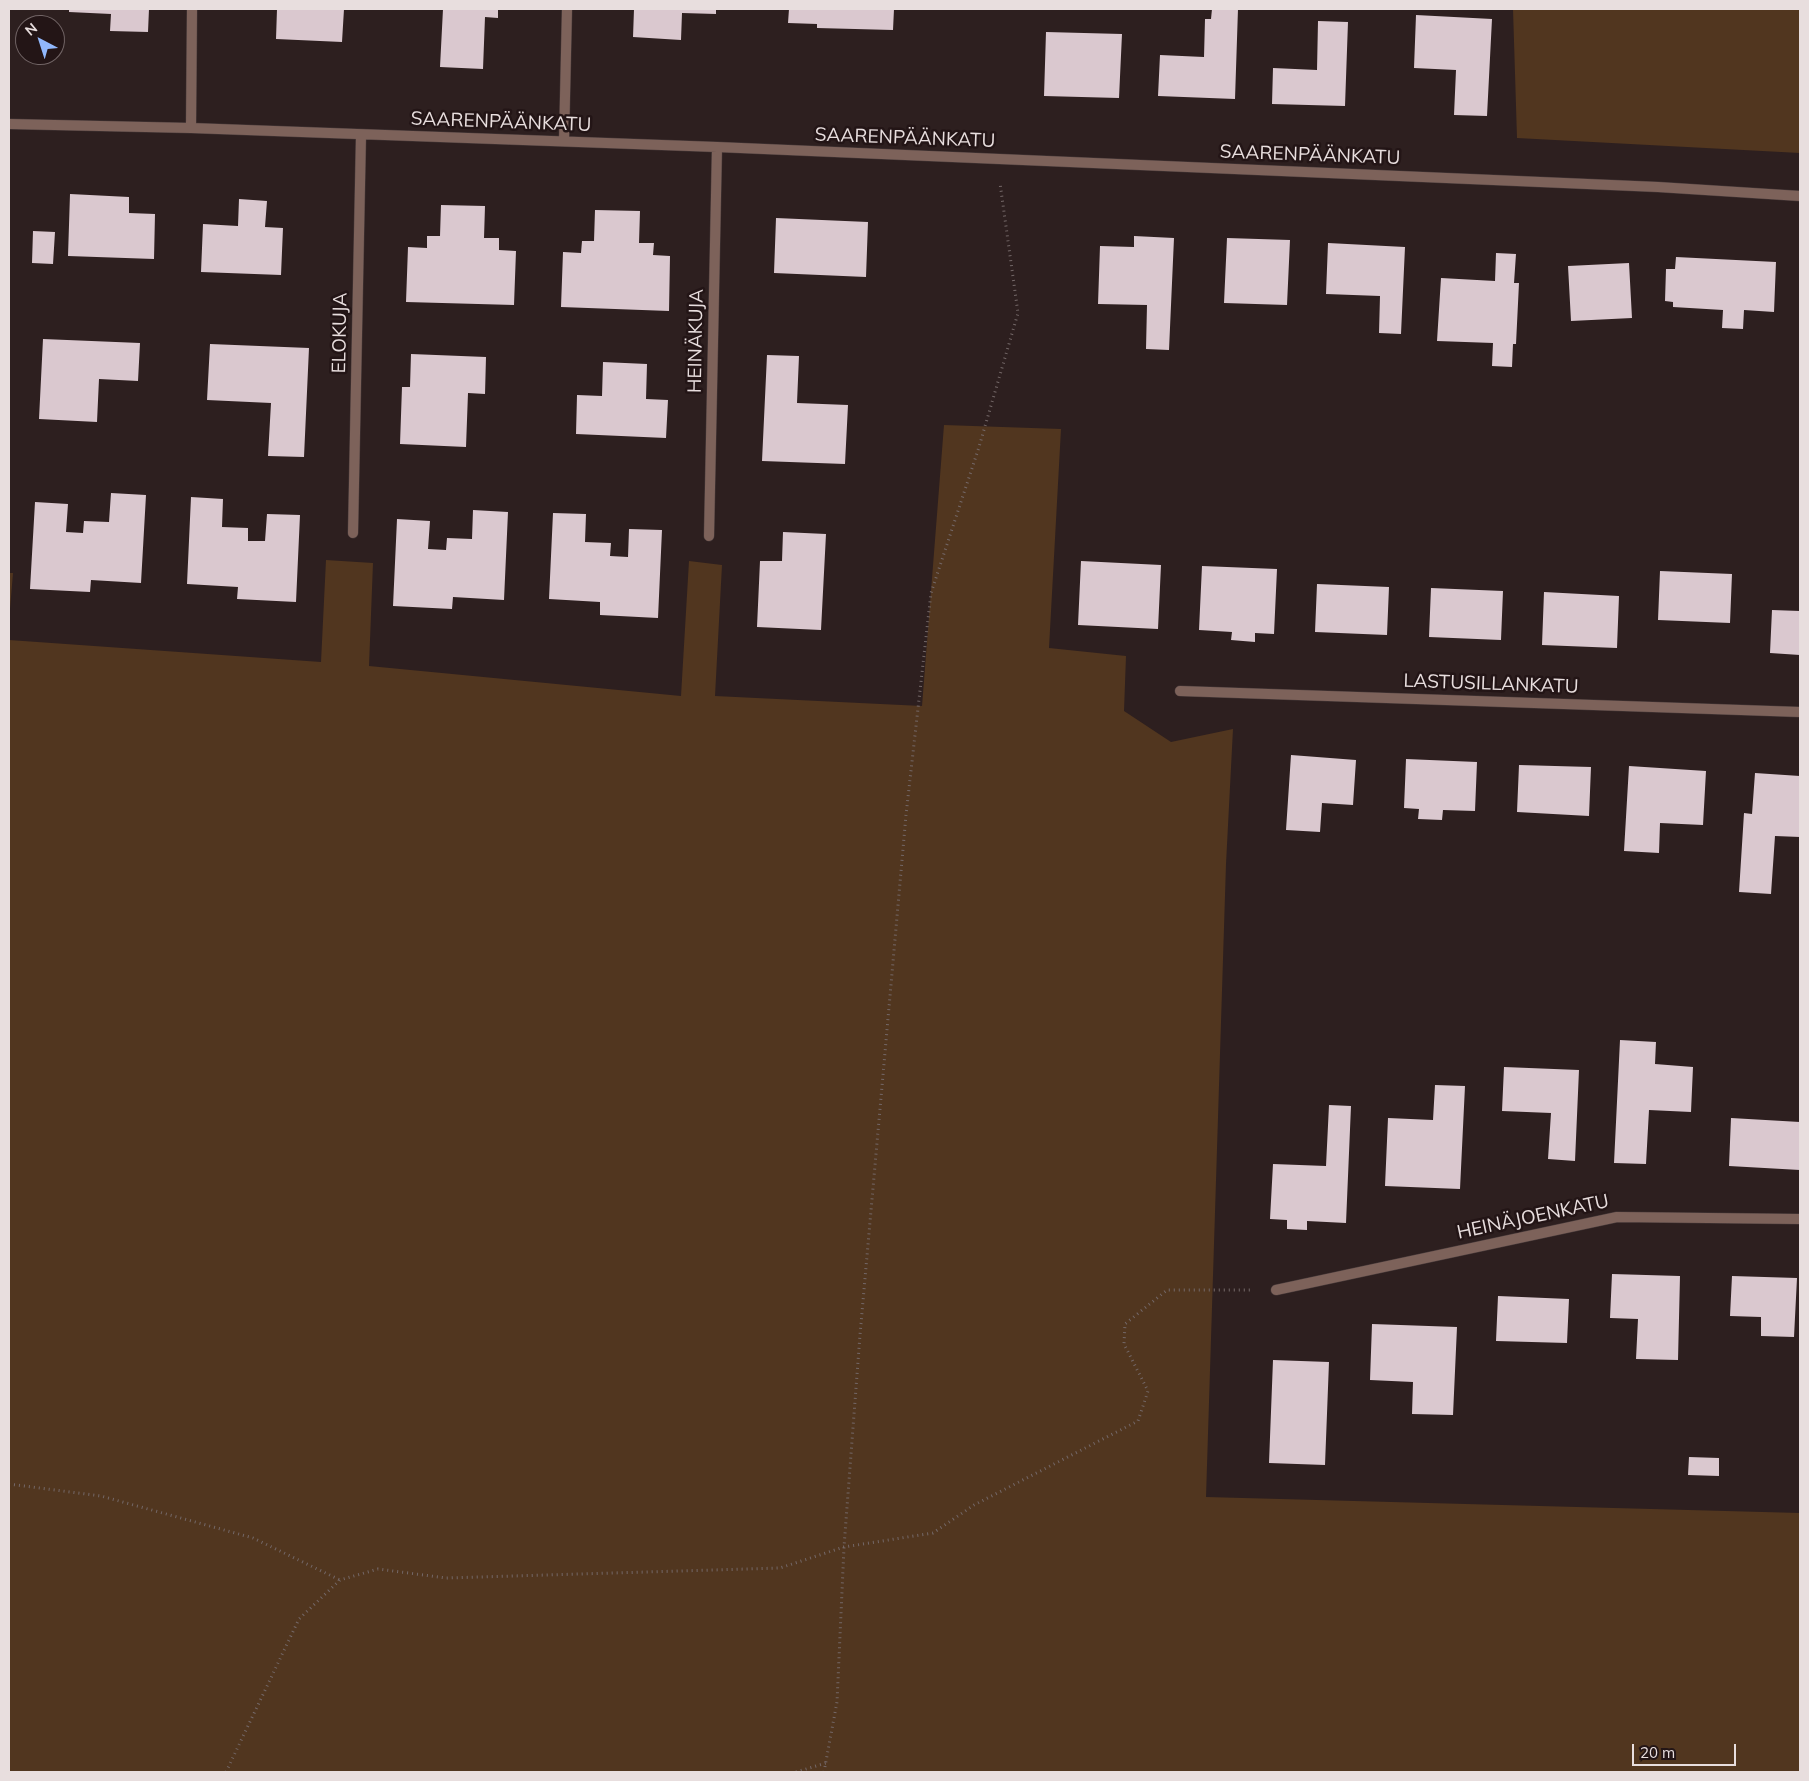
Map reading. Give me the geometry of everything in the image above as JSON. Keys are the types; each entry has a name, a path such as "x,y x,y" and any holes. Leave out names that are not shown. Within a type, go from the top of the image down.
{"street":[{"path":"191,128 192,9"},
{"path":"564,141 567,9"},
{"name":"SAARENPÄÄNKATU","path":"9,124 191,128 717,147 1658,187 1800,196"},
{"name":"ELOKUJA","path":"353,533 361,134"},
{"name":"HEINÄKUJA","path":"709,536 717,147"},
{"name":"LASTUSILLANKATU","path":"1180,691 1800,712"},
{"name":"HEINÄJOENKATU","path":"1276,1290 1617,1217 1800,1219"}],"path":[{"path":"824,1772 837,1702 844,1547 906,815 931,593 979,447 1018,314 996,159"},
{"path":"226,1772 299,1619 340,1580 378,1569 446,1578 780,1568 844,1547 933,1533 974,1505 1138,1421 1148,1391 1124,1344 1125,1324 1167,1290 1276,1290"},
{"path":"9,1484 101,1496 253,1538 340,1580"},
{"path":"796,1772 826,1763"}],"shaded area":[{"path":"1513,9 1800,9 1800,153 1517,138"},
{"path":"944,425 1061,429 1049,648 1126,656 1124,711 1171,742 1233,729 1226,864 1206,1497 1800,1513 1800,1772 9,1772 9,640 321,662 326,560 373,563 369,666 681,696 689,561 722,565 715,696 922,706"},
{"path":"9,573 13,573 9,621"}],"building":[{"path":"69,9 149,9 148,32 110,31 111,14 69,12"},
{"path":"277,9 344,9 342,42 276,39"},
{"path":"443,9 498,9 498,18 485,17 483,69 440,67"},
{"path":"634,9 716,9 716,14 682,13 681,40 633,37"},
{"path":"789,9 894,9 893,30 817,28 817,24 788,23"},
{"path":"1212,9 1238,9 1235,99 1158,96 1160,55 1204,57 1205,19 1211,19"},
{"path":"1416,15 1492,19 1487,116 1454,115 1456,70 1414,68"},
{"path":"1318,21 1348,22 1345,106 1272,104 1273,68 1317,70"},
{"path":"1046,32 1122,34 1119,98 1044,96"},
{"path":"70,194 129,197 129,213 155,214 154,259 68,256"},
{"path":"239,199 267,201 265,227 283,228 281,275 201,272 203,224 238,226"},
{"path":"441,205 485,206 484,238 499,238 499,250 516,251 514,305 406,302 408,247 427,248 427,236 440,236"},
{"path":"595,210 640,211 639,243 654,243 653,255 670,256 669,311 561,307 563,252 581,253 582,241 594,241"},
{"path":"776,218 868,222 866,277 774,273"},
{"path":"33,231 55,232 53,264 32,263"},
{"path":"1134,236 1174,238 1169,350 1146,349 1147,305 1098,304 1100,246 1134,247"},
{"path":"1227,238 1290,240 1287,305 1224,303"},
{"path":"1328,243 1405,247 1401,334 1379,333 1380,296 1326,294"},
{"path":"1496,253 1516,254 1514,283 1519,283 1516,344 1513,344 1512,367 1492,366 1493,343 1437,341 1441,278 1495,281"},
{"path":"1676,257 1776,262 1774,312 1744,310 1743,329 1722,328 1723,310 1673,307 1673,302 1665,301 1666,269 1675,269"},
{"path":"1629,263 1632,318 1571,321 1568,266"},
{"path":"43,339 140,343 138,381 99,379 97,422 39,419"},
{"path":"210,344 309,348 304,457 268,456 271,403 207,400"},
{"path":"411,354 486,357 485,394 468,393 466,447 400,444 402,387 410,387"},
{"path":"767,355 799,356 797,403 848,405 845,464 762,461"},
{"path":"603,362 647,364 646,399 668,400 666,438 576,434 577,395 602,396"},
{"path":"111,493 146,495 141,583 91,580 90,592 30,589 35,502 68,504 66,532 83,533 84,521 109,522"},
{"path":"191,497 223,499 222,527 248,528 248,541 265,541 267,514 300,515 296,602 237,599 238,587 187,584"},
{"path":"473,510 508,512 504,600 453,597 452,609 393,606 397,519 430,521 428,549 446,550 447,538 472,539"},
{"path":"553,513 586,514 585,542 611,543 610,556 628,557 629,529 662,530 658,618 600,615 600,602 549,599"},
{"path":"783,532 826,534 821,630 757,627 760,561 782,561"},
{"path":"1081,561 1161,565 1158,629 1078,625"},
{"path":"1202,566 1277,569 1274,634 1255,633 1255,642 1231,640 1232,632 1199,630"},
{"path":"1660,571 1732,574 1730,623 1658,620"},
{"path":"1317,584 1389,587 1387,635 1315,632"},
{"path":"1431,588 1503,591 1501,640 1429,637"},
{"path":"1544,592 1619,596 1617,648 1542,645"},
{"path":"1772,610 1800,611 1800,655 1770,653"},
{"path":"1291,755 1356,760 1353,805 1322,803 1320,832 1286,830"},
{"path":"1406,759 1477,762 1475,811 1443,810 1442,820 1418,819 1419,809 1404,808"},
{"path":"1519,765 1591,767 1589,816 1517,812"},
{"path":"1629,766 1706,771 1703,825 1660,823 1659,853 1624,851"},
{"path":"1755,773 1800,776 1800,837 1775,836 1771,894 1739,892 1744,813 1752,814"},
{"path":"1620,1040 1656,1042 1655,1064 1693,1067 1691,1112 1649,1110 1646,1164 1614,1163"},
{"path":"1504,1067 1579,1070 1575,1161 1548,1159 1551,1113 1502,1111"},
{"path":"1435,1085 1465,1086 1460,1189 1385,1186 1388,1118 1433,1120"},
{"path":"1329,1105 1351,1106 1346,1223 1307,1221 1307,1230 1287,1229 1287,1220 1270,1219 1273,1164 1326,1166"},
{"path":"1731,1118 1800,1122 1800,1170 1729,1166"},
{"path":"1612,1274 1680,1276 1678,1360 1636,1359 1638,1319 1610,1318"},
{"path":"1732,1276 1797,1278 1794,1337 1761,1336 1761,1317 1730,1316"},
{"path":"1498,1296 1569,1299 1567,1343 1496,1341"},
{"path":"1372,1324 1457,1327 1453,1415 1412,1414 1413,1382 1370,1380"},
{"path":"1273,1360 1329,1362 1325,1465 1269,1463"},
{"path":"1689,1457 1719,1458 1719,1476 1688,1475"}]}
